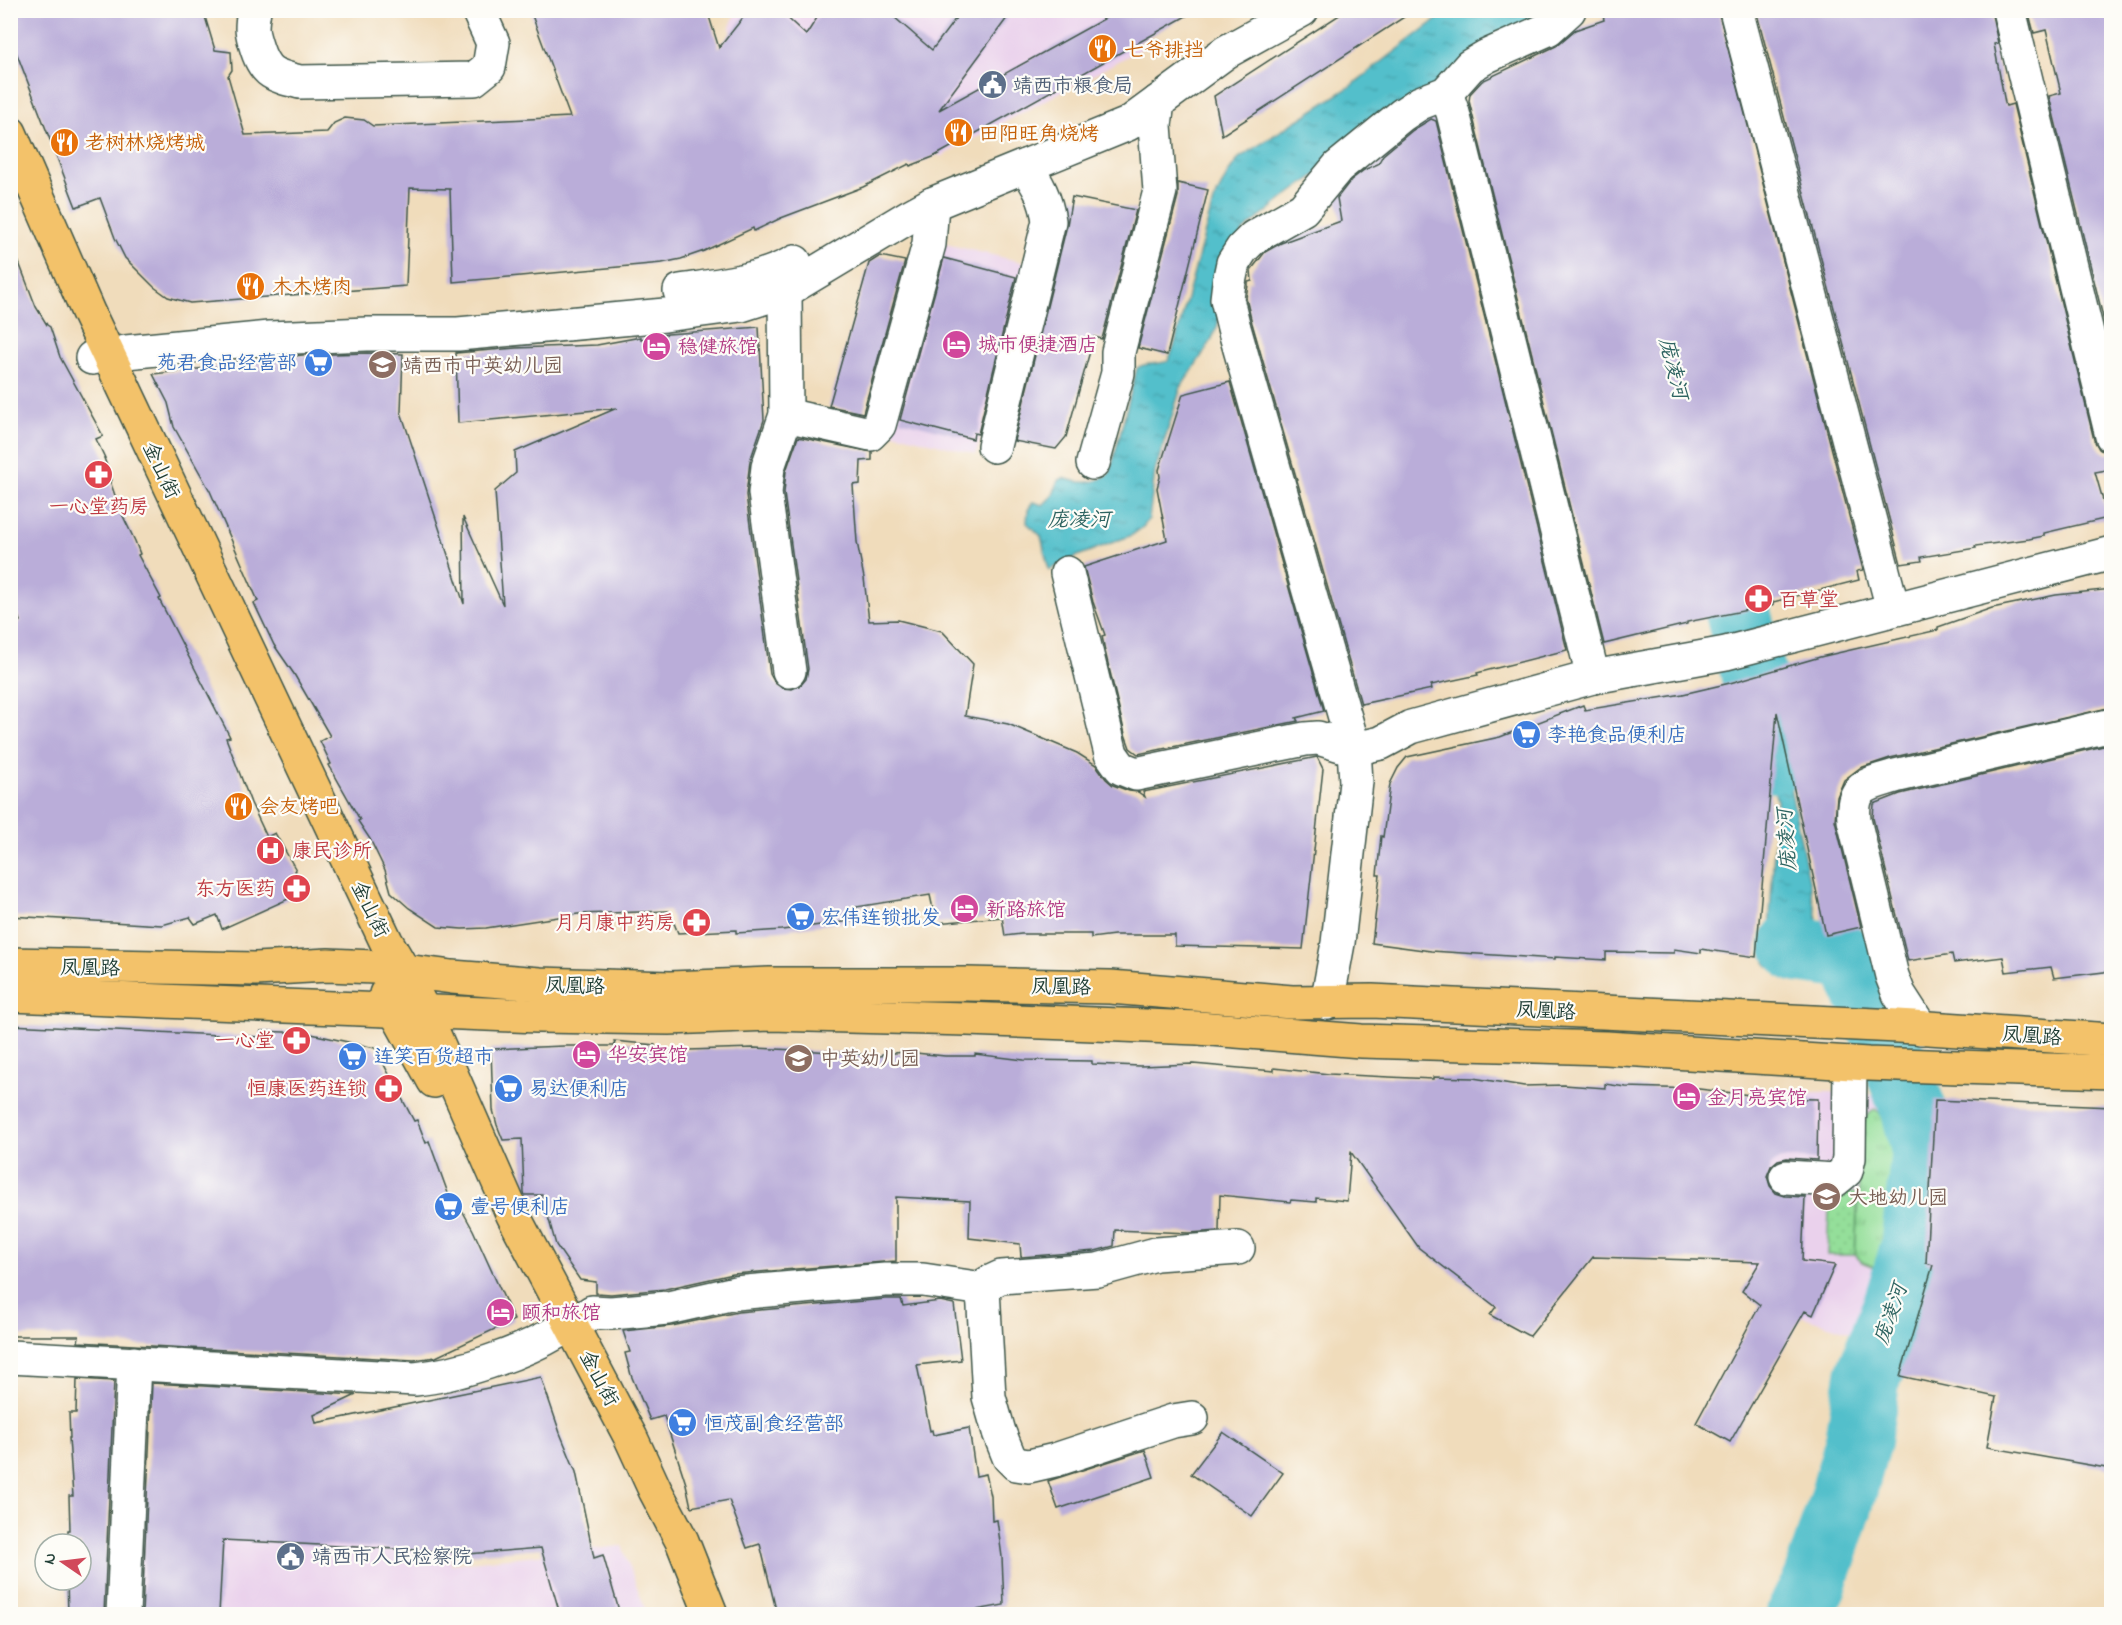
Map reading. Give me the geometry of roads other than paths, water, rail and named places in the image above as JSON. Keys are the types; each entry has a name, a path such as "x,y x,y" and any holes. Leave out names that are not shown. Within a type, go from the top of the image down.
{"main road":[{"name":"金山街","path":"10,133 96,346"},
{"name":"金山街","path":"10,175 96,346 334,871 361,943 388,968 409,1011 429,1071 565,1329 682,1541 711,1614"},
{"name":"凤凰路","path":"10,964 232,969 328,965 388,968 452,977 540,984 670,988 770,984 1110,987 1292,1002 1372,1001 1909,1027 2112,1040"},
{"name":"凤凰路","path":"10,994 409,1011 657,1018 770,1014 967,1019 1198,1028 1361,1041 1606,1048 1859,1064 2112,1072"},
{"name":"金山街","path":"565,1329 591,1394 669,1547 696,1614"}],"street":[{"path":"254,10 250,29 262,64 278,76 300,82 474,79 489,67 493,44 478,10"},
{"path":"96,346 176,326 455,313 661,294 749,278 783,268 855,230 930,184 1123,105 1259,10"},
{"path":"96,346 367,334 458,334 544,327 741,305 785,291 932,204 1128,124 1226,52 1302,10"},
{"path":"1736,10 1893,609"},
{"path":"2009,10 2112,436"},
{"path":"1327,1003 1338,943 1356,782 1354,750 1234,328 1227,299 1233,263 1254,237 1303,209 1338,167 1402,115 1420,103 1446,93 1470,66 1548,28 1566,13"},
{"path":"1446,93 1453,113 1593,677"},
{"path":"1093,464 1118,373 1118,352 1160,191 1155,125 1158,102"},
{"path":"994,446 1049,221 1047,205 1039,186 1025,166"},
{"path":"786,415 870,434 879,424 929,244 932,204"},
{"path":"785,291 786,415 768,467 765,493 789,671"},
{"path":"1067,573 1112,754 1120,768 1136,774 1305,739 1318,738 1354,750 1381,743 1411,727 1593,677 1726,653 2112,552"},
{"path":"1909,1027 1892,976 1854,820 1853,805 1858,793 1865,786 1895,776 2112,725"},
{"path":"1786,1177 1835,1180 1846,1171 1859,1064"},
{"path":"1192,1418 1173,1421 1055,1460 1029,1466 1016,1464 1009,1457 989,1397 983,1289 988,1283 1001,1277 1098,1270 1156,1254 1238,1248"},
{"path":"10,1357 415,1379 454,1372 536,1344 592,1312 668,1308 735,1293 885,1280 924,1280 983,1289"},
{"path":"123,1614 134,1364"}],"water":[{"name":"庞凌河","path":"1448,11 1542,11 1284,198 1243,231 1217,327 1210,343 1181,387 1155,471 1149,519 1132,535 1049,570 1041,536 1027,523 1028,510 1033,502 1043,505 1053,495 1058,481 1063,478 1087,482 1098,480 1110,473 1137,368 1168,361 1174,347 1213,202 1229,172 1239,158 1348,88"},
{"path":"1762,670 1789,782 1820,934 1830,941 1870,933 1884,986 1809,981 1769,967 1765,962 1777,801 1743,672"}],"waterway":[{"name":"庞凌河","path":"1717,528 1775,760"},
{"name":"庞凌河","path":"1793,944 1798,950 1842,956 1855,964 1914,1110 1924,1150 1913,1249 1895,1308 1868,1376 1858,1441 1840,1506 1814,1584 1799,1614"}],"place":[{"name":"七爷排挡","path":"1103,49"},
{"name":"靖西市粮食局","path":"992,85"},
{"name":"田阳旺角烧烤","path":"958,133"},
{"name":"老树林烧烤城","path":"64,142"},
{"name":"木木烤肉","path":"251,286"},
{"name":"城市便捷酒店","path":"957,344"},
{"name":"稳健旅馆","path":"657,346"},
{"name":"苑君食品经营部","path":"318,362"},
{"name":"靖西市中英幼儿园","path":"382,365"},
{"name":"一心堂药房","path":"99,475"},
{"name":"百草堂","path":"1758,599"},
{"name":"李艳食品便利店","path":"1526,734"},
{"name":"会友烤吧","path":"238,806"},
{"name":"康民诊所","path":"271,850"},
{"name":"东方医药","path":"296,888"},
{"name":"新路旅馆","path":"965,909"},
{"name":"宏伟连锁批发","path":"800,917"},
{"name":"月月康中药房","path":"696,922"},
{"name":"一心堂","path":"296,1040"},
{"name":"华安宾馆","path":"587,1054"},
{"name":"连笑百货超市","path":"353,1056"},
{"name":"中英幼儿园","path":"799,1058"},
{"name":"恒康医药连锁","path":"388,1088"},
{"name":"易达便利店","path":"508,1088"},
{"name":"金月亮宾馆","path":"1686,1097"},
{"name":"大地幼儿园","path":"1827,1197"},
{"name":"壹号便利店","path":"449,1206"},
{"name":"颐和旅馆","path":"500,1312"},
{"name":"恒茂副食经营部","path":"683,1423"},
{"name":"靖西市人民检察院","path":"291,1556"}]}
